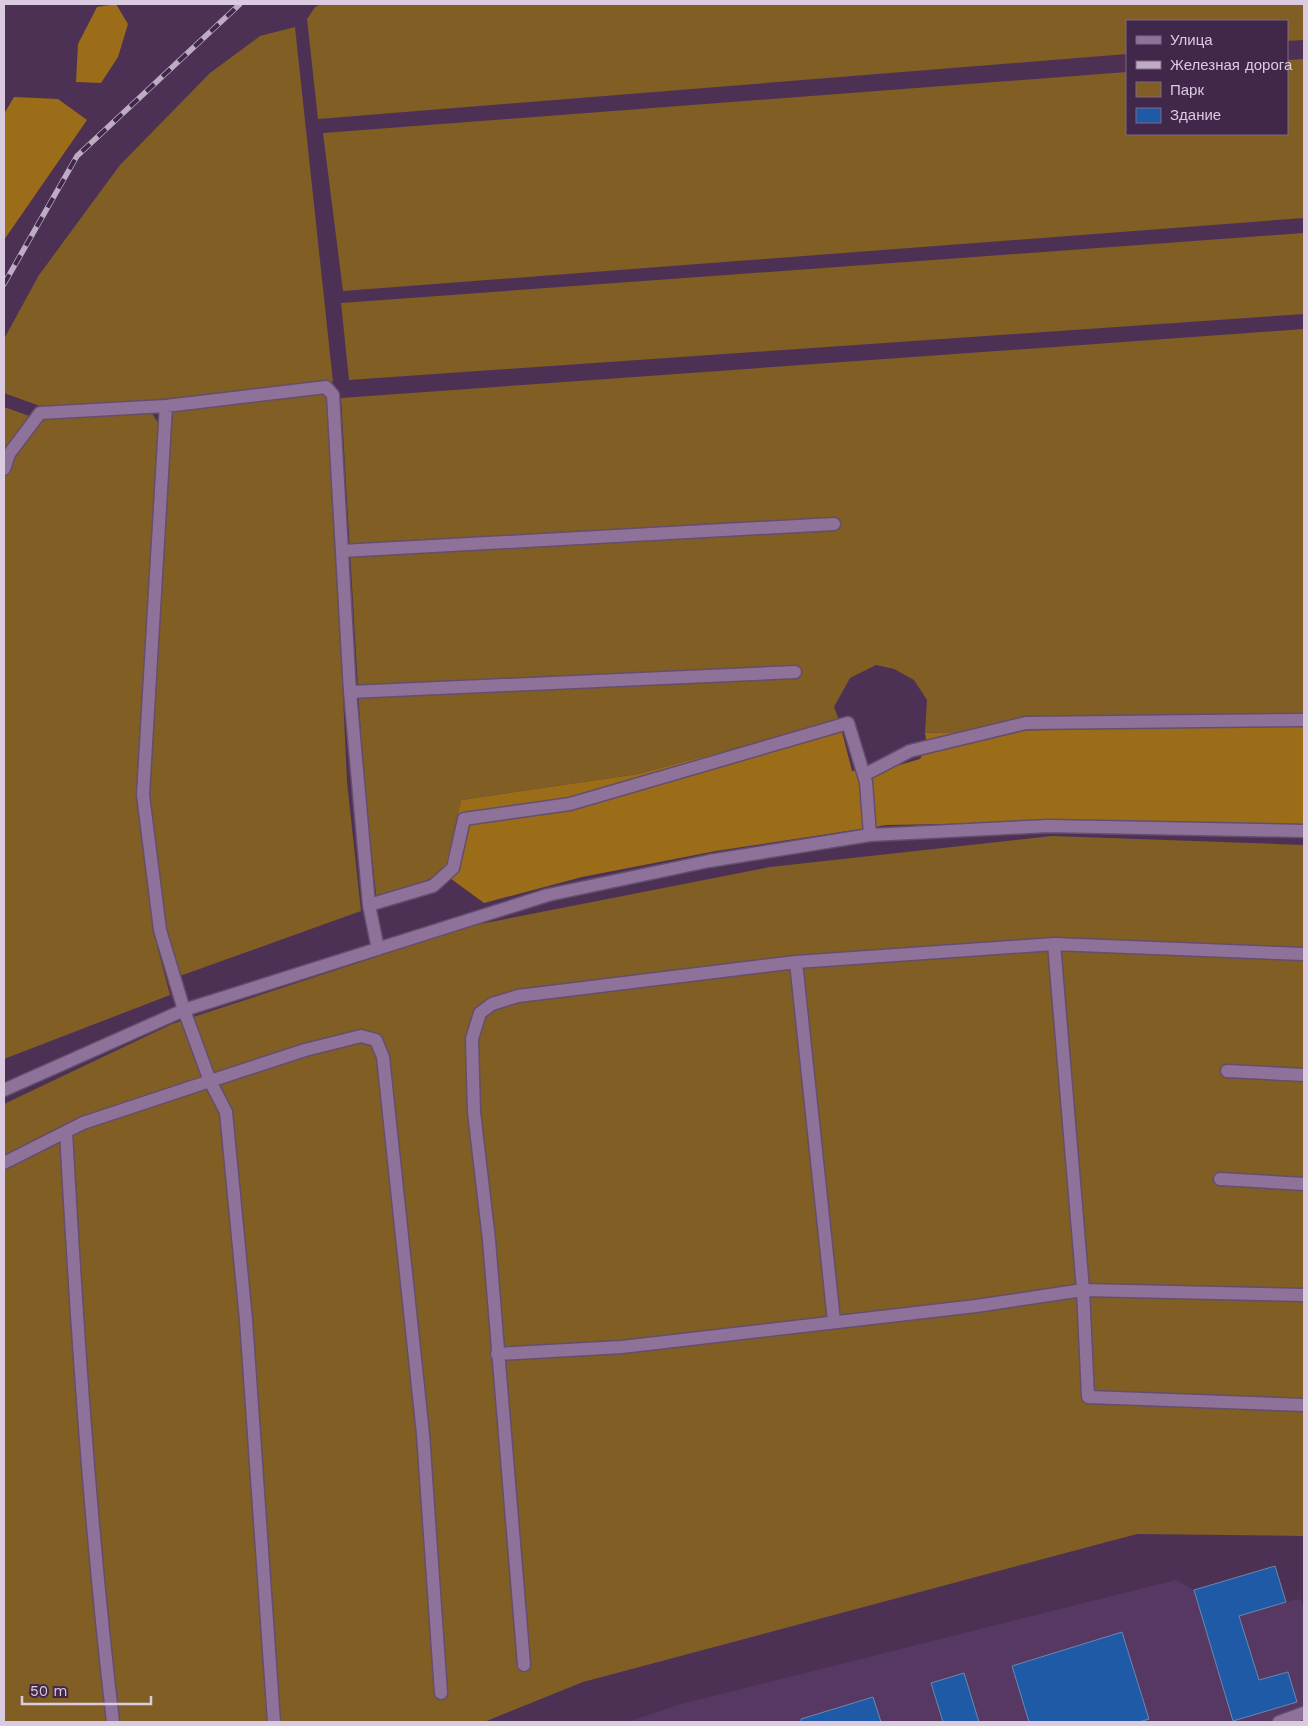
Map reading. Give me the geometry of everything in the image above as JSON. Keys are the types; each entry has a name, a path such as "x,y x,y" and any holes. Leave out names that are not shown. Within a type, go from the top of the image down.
{"street":[{"path":"4,469 9,454 40,413 166,406 326,387 333,394 350,692 369,905 378,949"},
{"path":"166,406 143,796 160,930 184,1010 210,1081 226,1112 235,1193 274,1722"},
{"path":"342,551 834,524"},
{"path":"350,692 795,672"},
{"path":"864,775 910,751 1026,723 1304,720"},
{"path":"369,905 433,886 453,868 464,819 570,804 848,723 864,775 870,834"},
{"path":"4,1090 184,1010 548,896 709,861 870,834 1048,826 1304,831"},
{"path":"524,1665 489,1240 474,1112 472,1039 480,1013 492,1004 518,996 796,962 1054,944 1304,954"},
{"path":"1054,944 1084,1290 1088,1397 1304,1405"},
{"path":"796,962 834,1321"},
{"path":"4,1163 84,1123 210,1081 305,1050 361,1036 376,1040 384,1057 424,1434 442,1693"},
{"path":"1227,1072 1304,1075"},
{"path":"66,1132 74,1272 104,1647 113,1722"},
{"path":"1220,1179 1304,1184"},
{"path":"497,1354 622,1347 976,1306 1084,1290 1304,1295"},
{"path":"1279,1722 1304,1713"}],"shaded area":[{"path":"116,4 128,24 118,57 101,83 76,82 78,44 97,7"},
{"path":"14,97 58,99 87,120 4,240 4,114"},
{"path":"839,720 852,771 896,766 920,759 927,745 925,733 1304,724 1304,824 1123,821 887,825 716,851 582,877 484,903 443,873 461,800 638,774"},
{"path":"1275,1566 1286,1602 1301,1599 1304,1609 1304,1722 628,1722 681,1704 1176,1580 1194,1590"}],"green space":[{"path":"321,4 1304,4 1304,40 1288,41 1288,20 1126,20 1126,54 318,119 307,19 315,7"},
{"path":"295,27 333,382 51,410 4,393 4,339 39,275 120,165 210,73 260,36"},
{"path":"1304,59 1304,218 343,291 323,133 1126,72 1126,135 1288,135 1288,60"},
{"path":"1304,233 1304,314 349,380 341,303"},
{"path":"1304,329 1304,724 925,733 927,700 914,680 894,669 876,665 850,678 834,707 839,720 638,774 461,800 443,873 377,902 364,789 341,398"},
{"path":"329,392 347,782 361,911 177,977 161,904 148,797 173,407"},
{"path":"4,407 38,419 151,412 162,429 136,795 153,930 170,995 4,1059"},
{"path":"1052,836 1304,845 1304,1536 1137,1534 583,1682 484,1722 4,1722 4,1104 172,1024 470,926 770,867"}],"building":[{"path":"1275,1566 1286,1602 1239,1616 1259,1680 1288,1672 1297,1702 1233,1721 1194,1590"},
{"path":"1122,1632 1149,1719 1139,1722 1029,1722 1012,1666"},
{"path":"964,1673 979,1722 943,1722 931,1683"},
{"path":"873,1697 881,1722 801,1722 801,1719"}],"railway":[{"path":"4,284 77,156 240,4"}]}
